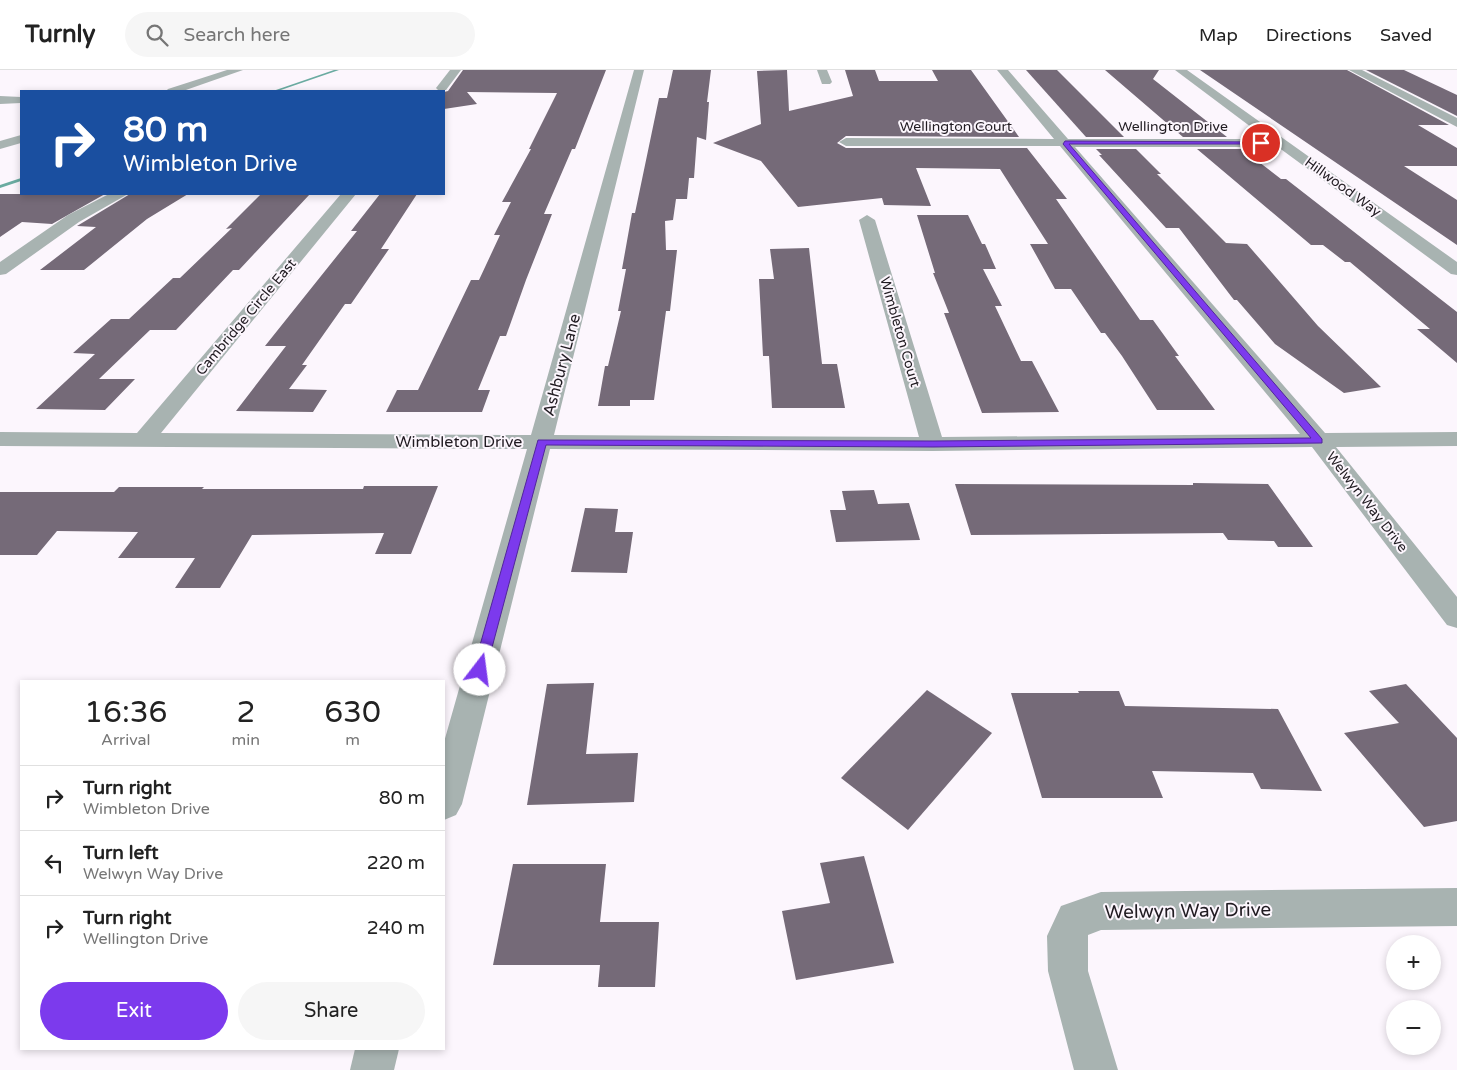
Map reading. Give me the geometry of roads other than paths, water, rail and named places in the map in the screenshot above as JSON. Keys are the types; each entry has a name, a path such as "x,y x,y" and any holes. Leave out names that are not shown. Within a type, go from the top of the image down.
{"street":[{"path":"175,90 238,70"},
{"path":"442,88 456,70"},
{"name":"Ashbury Lane","path":"445,800 542,442 639,70"},
{"path":"822,70 826,82"},
{"name":"Welwyn Way Drive","path":"1002,70 1319,441 1457,617"},
{"name":"Hillwood Way","path":"1180,70 1457,270"},
{"path":"1354,70 1457,123"},
{"path":"0,100 20,100"},
{"path":"0,145 20,139"},
{"name":"Wellington Court","path":"846,142 1065,142"},
{"name":"Wellington Drive","path":"1065,142 1281,143"},
{"path":"0,270 64,225 102,202 120,195"},
{"name":"Cambridge Circle East","path":"143,440 348,195"},
{"name":"Wimbleton Court","path":"867,220 933,444"},
{"name":"Wimbleton Drive","path":"0,439 933,444 1457,439"},
{"name":"Welwyn Way Drive","path":"1096,1070 1068,970 1066,936 1075,920 1101,911 1457,907"},
{"path":"372,1070 377,1050"}],"waterway":[{"path":"278,90 337,70"},
{"path":"0,187 20,179"}]}
